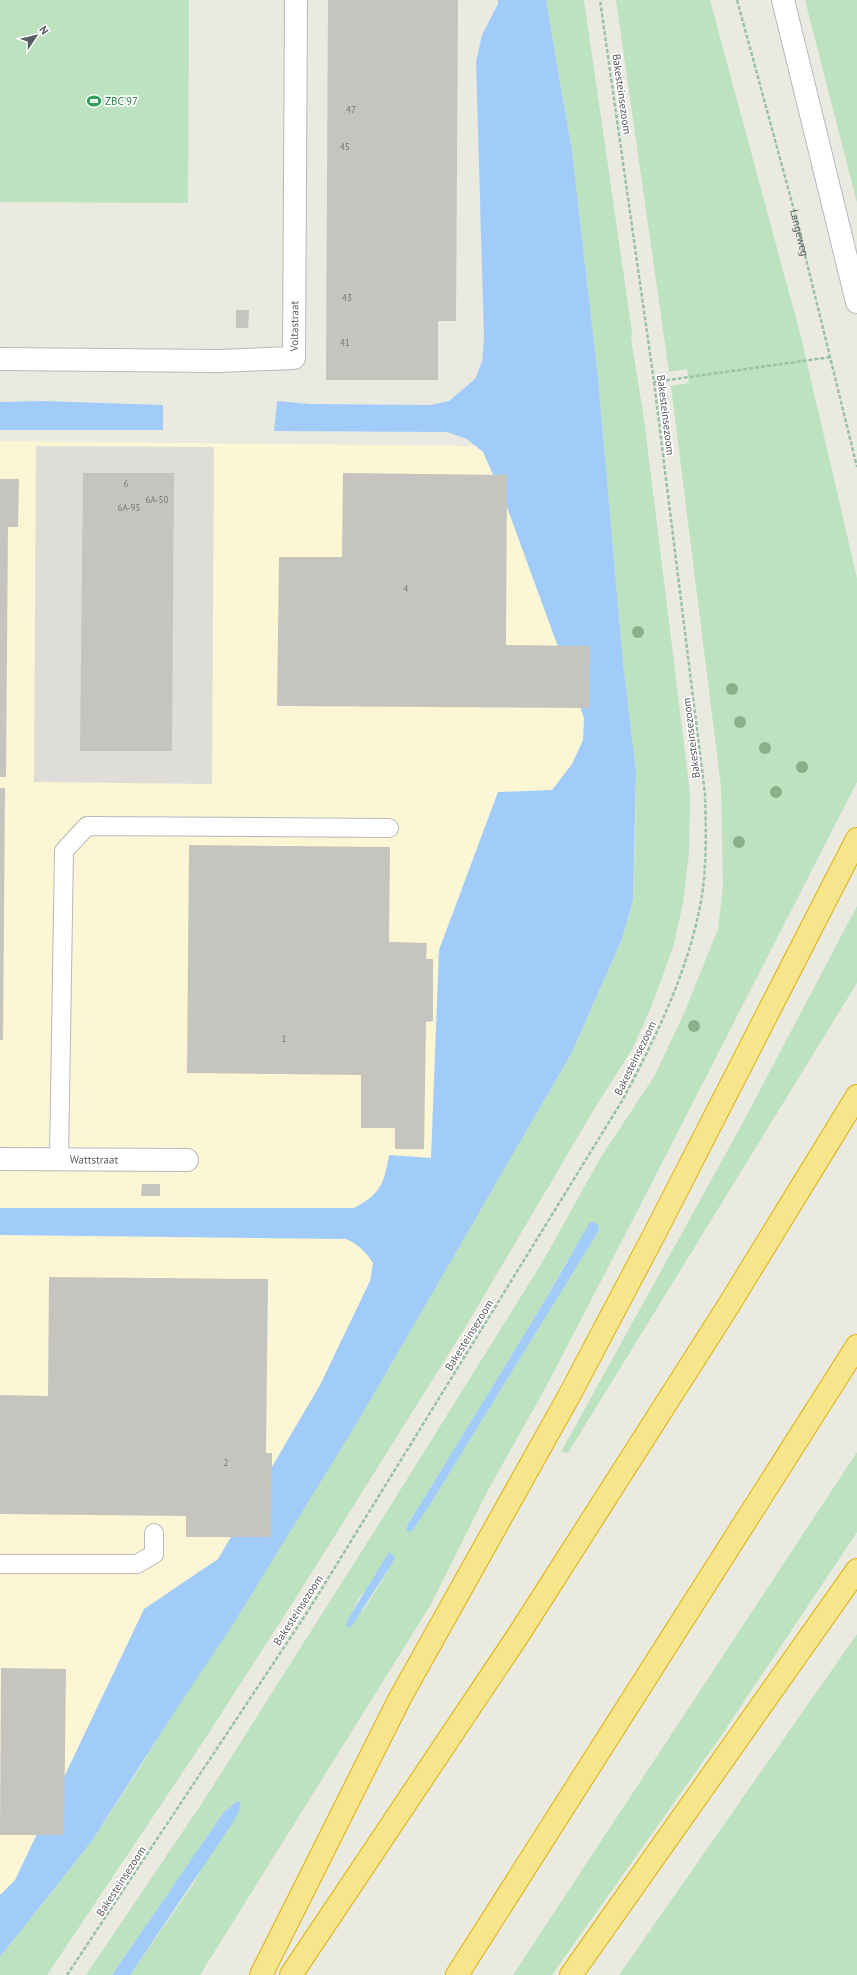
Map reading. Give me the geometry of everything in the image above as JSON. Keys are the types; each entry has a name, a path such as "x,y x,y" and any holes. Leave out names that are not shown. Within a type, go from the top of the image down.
{"highway":[{"path":"261,1975 400,1698 576,1382 654,1235 857,839"},
{"path":"291,1975 523,1627 727,1308 857,1096"},
{"path":"457,1975 857,1346"},
{"path":"571,1975 857,1570"}],"street":[{"name":"Voltastraat","path":"0,359 219,361 294,358 296,0"},
{"path":"783,0 857,302"},
{"name":"Wattstraat","path":"0,1159 187,1160"}],"lane":[{"path":"59,1159 64,851 87,826 389,828"},
{"path":"0,1564 137,1564 154,1554 154,1532"}],"path":[{"name":"Bakesteinsezoom","path":"67,1975 308,1611 622,1101 656,1037 683,971 701,900 706,830 705,794 654,382 600,0"},
{"name":"Langeweg","path":"737,0 794,210 857,467"},
{"path":"654,382 831,357"}],"shaded area":[{"path":"0,441 553,447 607,788 538,1052 0,1938"},
{"path":"36,446 214,447 212,784 34,782"}],"green space":[{"name":"ZBC'97","path":"0,0 189,0 188,203 0,202"},
{"path":"546,0 584,0 632,332 631,338 644,419 690,793 689,853 683,903 674,944 654,1000 633,1048 596,1106 465,1328 304,1585 203,1742 47,1975 0,1975 0,1957 91,1842 137,1772 531,1123 571,1054 622,939 633,900 636,771 623,663 598,377 572,151"},
{"path":"616,0 710,0 801,337 857,578 857,782 642,1202 547,1385 487,1492 430,1606 200,1975 130,1975 194,1883 237,1801 223,1813 112,1975 86,1975 204,1800 543,1261 601,1157 655,1075 685,1011 718,929 723,886 721,786 671,386 689,383 687,369 669,372","holes":["598,1225 599,1230 595,1237 431,1503 413,1530 406,1530 407,1526 541,1307 564,1266 578,1244","389,1552 393,1562 365,1608 346,1625 359,1598 371,1584"]},
{"path":"805,0 857,0 857,203"},
{"path":"857,906 857,983 568,1453 561,1452 741,1126"},
{"path":"857,1452 857,1532 719,1739 552,1975 513,1975"},
{"path":"857,1634 857,1975 619,1975"}],"water":[{"path":"498,0 546,0 572,151 598,377 623,663 636,771 633,900 622,939 571,1054 358,1421 232,1626 91,1842 0,1957 0,1895 15,1880 144,1609 218,1559 320,1385 370,1281 373,1263 361,1249 346,1239 0,1235 0,1208 354,1208 370,1198 380,1187 389,1155 431,1158 439,950 498,792 552,790 572,764 583,740 584,718 504,499 483,452 467,439 447,432 274,431 277,401 310,404 430,405 449,401 475,379 482,362 484,337 476,62 482,35 498,4"},
{"path":"42,401 163,405 163,430 0,430 0,402"},
{"path":"590,1222 594,1222 598,1225 599,1230 595,1237 431,1503 413,1530 409,1532 406,1530 407,1526 541,1307"},
{"path":"389,1552 395,1557 393,1562 351,1627 348,1628 346,1625 348,1619"},
{"path":"237,1801 241,1802 239,1811 232,1824 130,1975 112,1975 223,1813"}],"building":[{"path":"328,0 458,0 456,321 438,321 438,380 326,380"},
{"path":"236,310 249,310 248,328 236,328"},
{"path":"83,473 174,473 172,751 80,751"},
{"path":"343,473 507,475 506,645 590,646 589,708 277,706 279,557 342,557"},
{"path":"0,479 19,479 18,527 8,527 6,777 0,777"},
{"path":"0,788 5,788 3,1040 0,1040"},
{"path":"189,845 390,847 389,942 427,943 426,959 433,959 433,1021 426,1022 424,1149 395,1149 395,1128 361,1128 361,1075 187,1073"},
{"path":"142,1184 160,1184 160,1196 141,1196"},
{"path":"49,1277 268,1279 266,1453 272,1453 271,1537 186,1537 186,1516 0,1514 0,1395 48,1396"},
{"path":"1,1668 66,1669 64,1835 0,1835"}],"place":[{"name":"ZBC'97","path":"94,101"}]}
